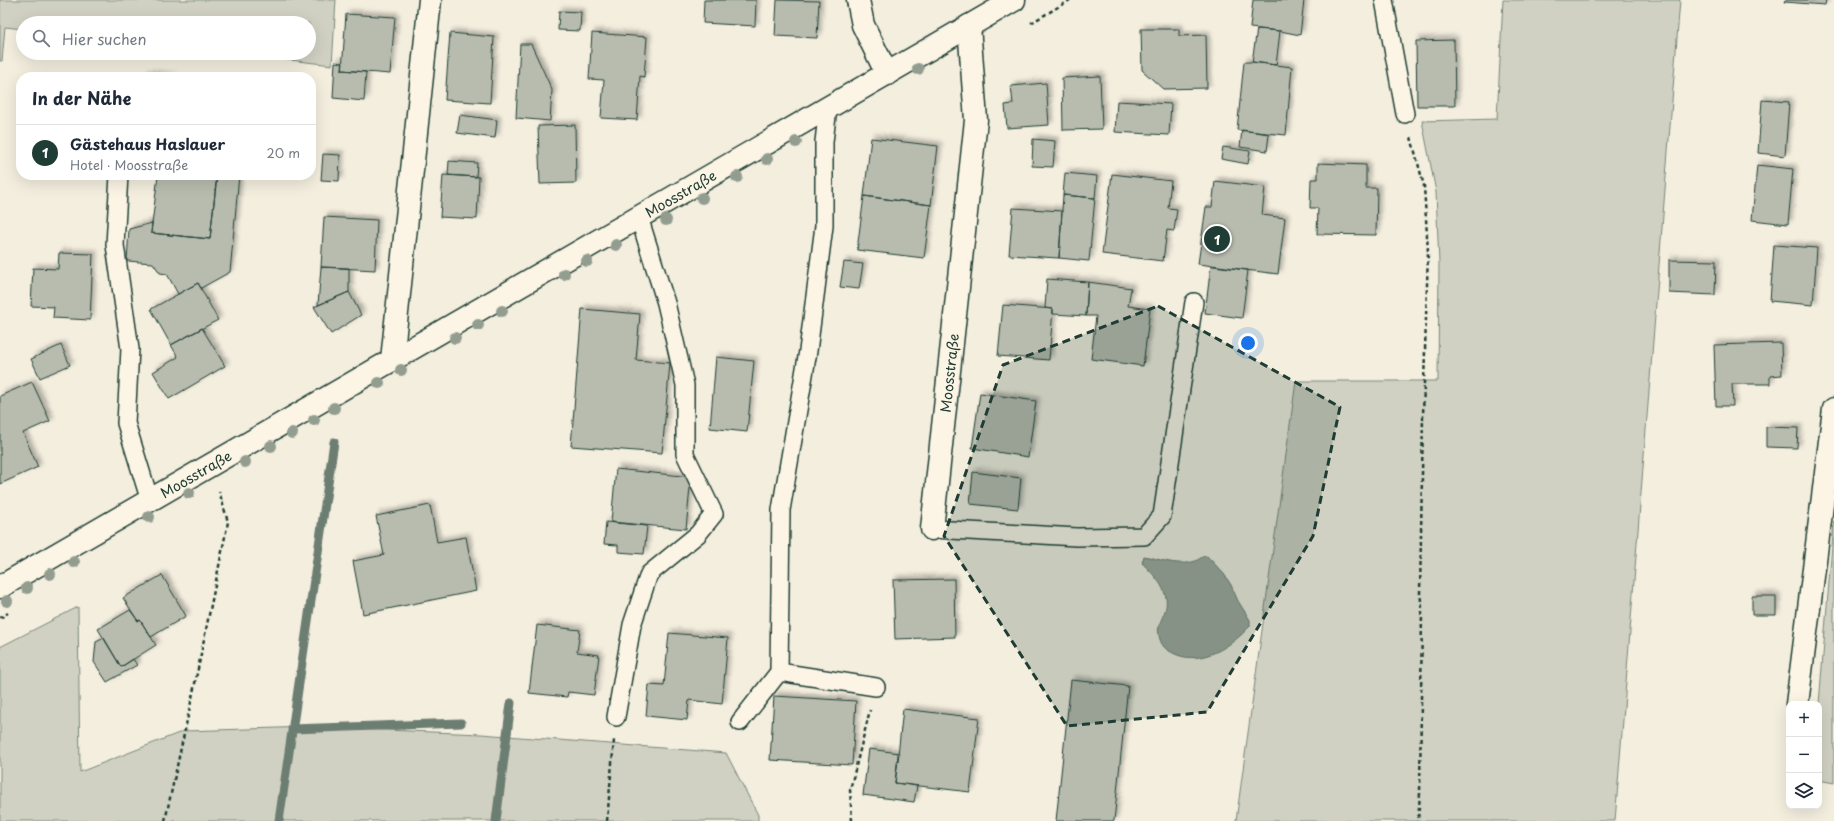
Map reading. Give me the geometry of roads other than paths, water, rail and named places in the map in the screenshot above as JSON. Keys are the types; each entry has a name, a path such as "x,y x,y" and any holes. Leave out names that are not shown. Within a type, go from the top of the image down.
{"street":[{"path":"392,360 430,0"},
{"path":"858,0 863,25 887,74"},
{"name":"Moosstraße","path":"0,587 1014,0"},
{"name":"Moosstraße","path":"932,529 976,120 969,26"},
{"path":"1797,701 1834,409"}],"lane":[{"path":"1384,0 1405,114"},
{"path":"740,722 780,672 781,510 808,351 824,226 824,142 828,107"},
{"path":"119,180 115,245 130,349 126,423 150,501"},
{"path":"616,717 632,625 649,574 698,534 714,514 685,454 685,385 666,303 639,217"},
{"path":"932,529 1077,538 1144,536 1162,516 1194,302"},
{"path":"780,672 876,687"}],"waterway":[{"path":"279,821 334,442"},
{"path":"496,821 511,703"},
{"path":"292,729 461,723"}],"place":[{"name":"Gästehaus Haslauer","path":"1217,239"}]}
